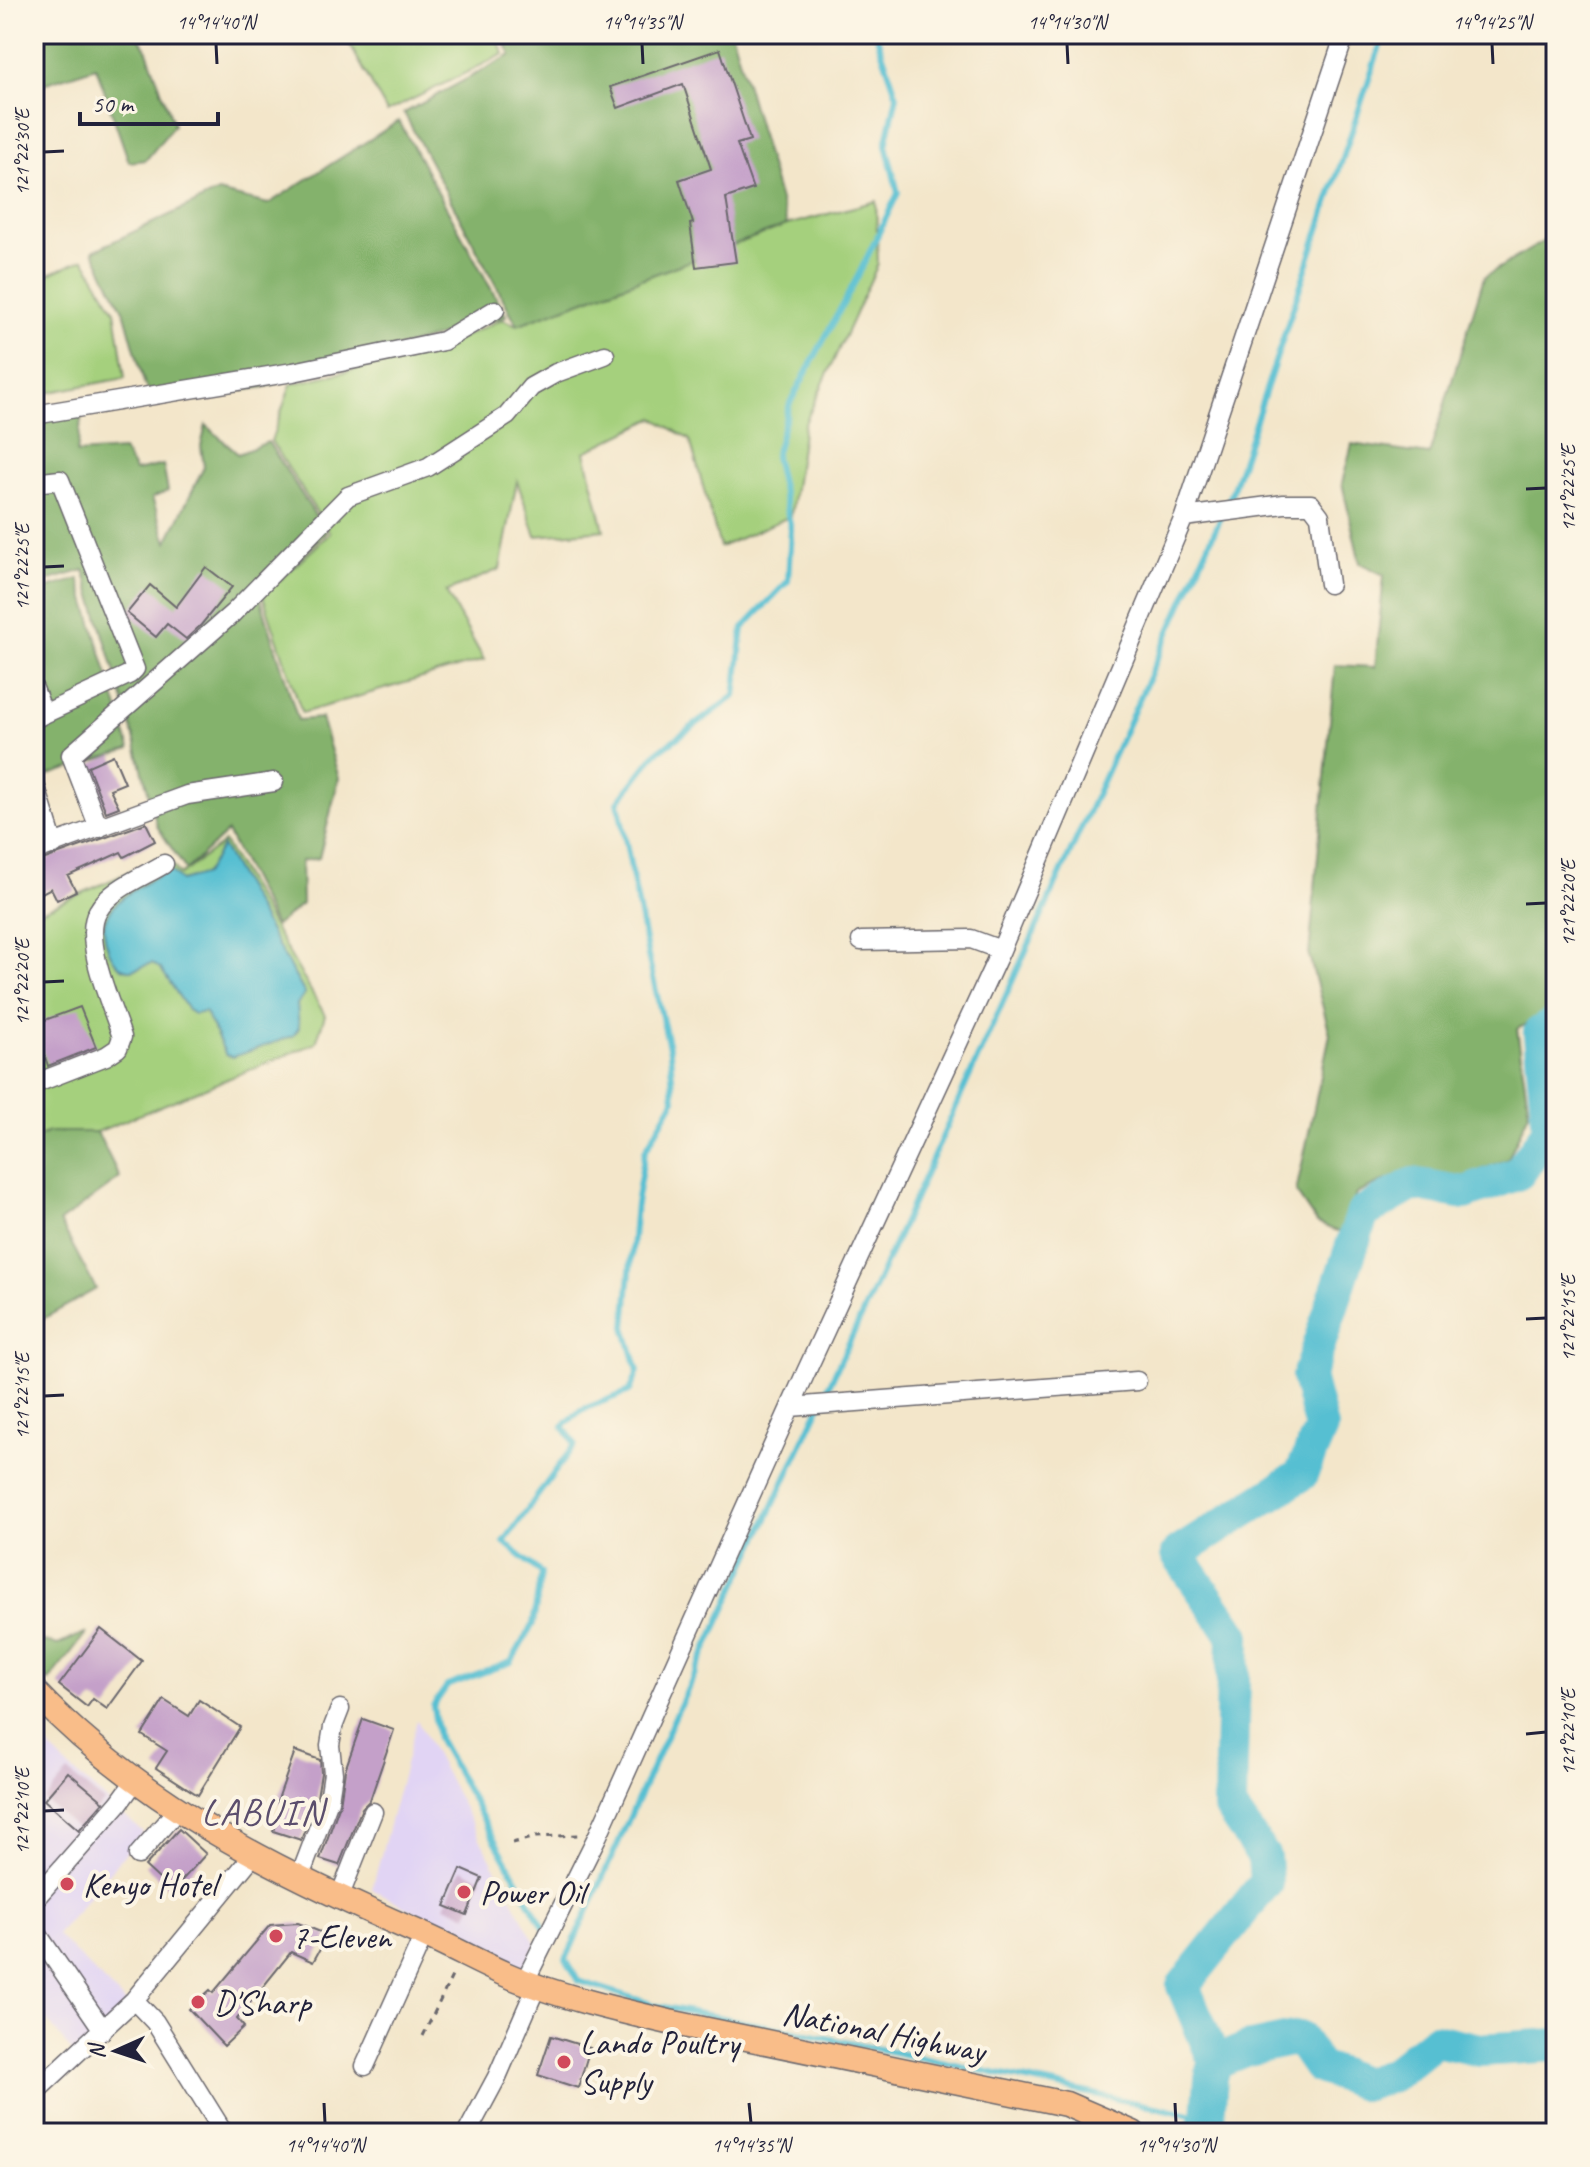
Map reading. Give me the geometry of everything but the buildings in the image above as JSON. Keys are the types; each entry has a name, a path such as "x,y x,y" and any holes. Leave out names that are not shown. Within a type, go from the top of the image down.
{"main road":[{"name":"National Highway","path":"38,1704 135,1781 177,1810 254,1854 339,1898 531,1983 617,2010 669,2022 1066,2104 1117,2129"}],"street":[{"path":"467,2133 497,2077 531,1983 790,1407 1001,950 1190,516 1345,34"},
{"path":"34,415 293,372 443,341 495,310"},
{"path":"99,828 71,755 233,613 348,496 428,467 507,416 531,387 556,373 605,355"},
{"path":"34,483 60,480 135,669 39,716 34,689"},
{"path":"1190,516 1311,504 1320,516 1329,584"},
{"path":"34,781 54,845"},
{"path":"34,851 187,795 274,782"},
{"path":"34,1084 106,1056 118,1048 122,1037 94,947 92,926 98,909 114,894 164,864"},
{"path":"861,941 971,939 1001,950"},
{"path":"790,1407 1137,1381"},
{"path":"299,1879 329,1800 333,1773 330,1745 340,1709"},
{"path":"34,1900 135,1781"},
{"path":"138,1855 177,1810"},
{"path":"339,1898 373,1812"},
{"path":"34,2093 134,2000 254,1854"},
{"path":"34,1929 103,2030"},
{"path":"365,2066 424,1935"},
{"path":"134,2000 155,2022 224,2133"}],"path":[{"path":"512,1843 536,1837 598,1835"},
{"path":"423,2036 464,1952"}],"shaded area":[{"path":"417,1720 536,1944 525,1969 372,1889"},
{"name":"Kenyo Hotel","path":"34,1731 63,1762 143,1832 57,1935 134,2011 81,2064 34,2004"}],"green space":[{"path":"34,34 137,34 147,51 174,125 146,160 129,162 96,67 34,87"},
{"path":"344,34 495,34 504,54 387,112"},
{"path":"501,34 732,34 787,225 517,325 404,113 511,55"},
{"path":"399,121 506,316 265,387 162,402 145,386 125,314 93,251 218,192 268,204"},
{"path":"876,201 878,264 804,425 791,516 720,547 690,440 654,418 585,452 604,530 536,536 517,481 500,569 446,592 484,660 302,713 263,596 330,533 271,441 291,384 427,353 502,319 517,325 787,225"},
{"path":"34,235 35,280 84,259 115,311 125,378 34,395"},
{"path":"1554,235 1556,1008 1517,1029 1529,1112 1508,1159 1464,1177 1413,1168 1356,1194 1343,1234 1317,1223 1296,1192 1330,1034 1309,956 1335,665 1375,667 1384,575 1360,563 1342,483 1352,444 1429,455 1484,277"},
{"path":"82,413 77,453 123,450 135,471 163,465 168,491 152,498 167,542 204,467 201,446 206,425 238,454 268,442 326,532 260,597 298,720 321,718 339,778 319,858 301,861 302,904 275,926 227,832 186,870 157,826 130,722 84,570 34,585 34,418"},
{"path":"79,579 130,749 34,780 34,592"},
{"path":"224,842 325,1015 316,1043 97,1132 48,1132 34,1139 34,914 166,856 180,875"},
{"path":"48,1132 97,1132 120,1178 60,1222 96,1289 34,1324 34,1139"},
{"path":"87,1632 49,1681 34,1671 34,1639 58,1645"}],"water":[{"path":"222,846 305,994 297,1004 299,1028 293,1036 233,1057 226,1055 205,1012 194,1014 188,1010 161,969 152,963 128,970 116,963 104,932 106,918 126,895 170,870 181,881 205,874"}],"waterway":[{"path":"545,1930 438,1738 433,1706 447,1686 511,1662 533,1624 541,1573 504,1542 575,1444 563,1426 581,1410 630,1391 638,1371 625,1327 636,1204 645,1151 674,1100 670,1052 618,802 656,753 735,696 743,628 788,581 791,529 775,456 790,403 898,193 886,145 897,96 876,34"},
{"path":"1208,2118 793,2031 658,2006 579,1981 566,1959 873,1291 1231,495 1384,34"},
{"path":"1200,2133 1208,2118 1215,2062 1183,1986 1266,1882 1264,1857 1230,1808 1234,1636 1177,1554 1301,1475 1321,1428 1308,1377 1363,1213 1413,1184 1465,1193 1519,1173 1549,1129 1540,1033 1556,1023"},
{"path":"1215,2062 1247,2049 1299,2038 1319,2067 1365,2084 1392,2075 1435,2040 1480,2050 1556,2045"}],"place":[{"name":"Kenyo Hotel","path":"67,1884"},
{"name":"Power Oil","path":"464,1892"},
{"name":"7-Eleven","path":"276,1936"},
{"name":"D'Sharp","path":"198,2002"},
{"name":"Lando Poultry Supply","path":"564,2062"}],"district":[{"name":"LABUIN","path":"263,1811"}]}
